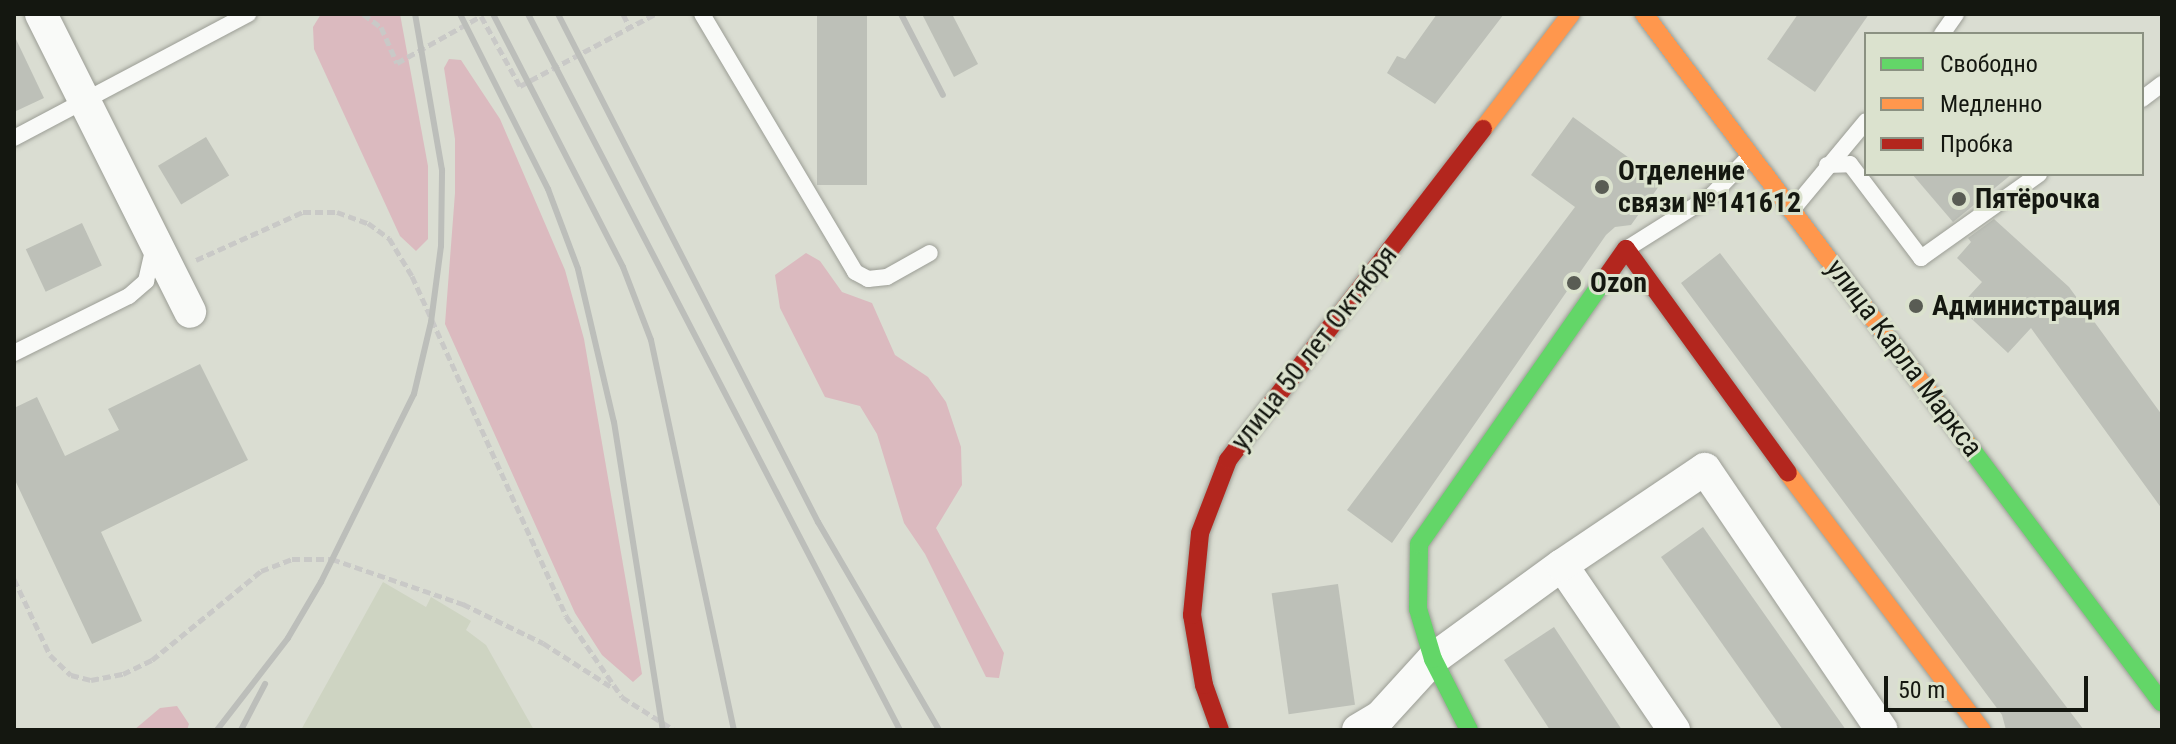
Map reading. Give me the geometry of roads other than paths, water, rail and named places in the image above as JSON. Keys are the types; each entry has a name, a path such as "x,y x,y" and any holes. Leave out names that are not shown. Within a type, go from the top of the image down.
{"street":[{"path":"41,14 190,312"},
{"name":"улица 50 лет Октября","path":"1220,730 1204,685 1192,615 1200,533 1228,460 1571,14"},
{"name":"улица Карла Маркса","path":"1644,14 2162,703"},
{"path":"1469,730 1433,659 1418,609 1419,544 1626,249 1982,730"},
{"path":"1358,730 1380,717 1433,659 1562,565 1705,469 1882,730"},
{"path":"1562,565 1674,730"}],"lane":[{"path":"14,138 248,14"},
{"path":"702,14 855,272 868,279 887,277 930,253"},
{"path":"1943,32 1956,14"},
{"path":"2144,98 2162,84"},
{"path":"1792,210 1864,123"},
{"path":"1626,249 1712,195 1751,155"},
{"path":"1827,165 1850,164 1921,258 2036,176"},
{"path":"14,353 129,296 146,281 154,239"}],"railway":[{"path":"217,730 288,638 321,582 414,394 431,322 441,246 442,170 415,14"},
{"path":"460,14 548,189 578,269 614,422 663,730"},
{"path":"493,14 623,267 651,340 734,730"},
{"path":"528,14 900,730"},
{"path":"558,14 818,522 939,730"},
{"path":"901,14 943,95"},
{"path":"241,730 265,684"}],"place":[{"name":"Отделение связи №141612","path":"1602,187"},
{"name":"Пятёрочка","path":"1959,199"},
{"name":"Ozon","path":"1574,283"},
{"name":"Администрация","path":"1916,306"}]}
